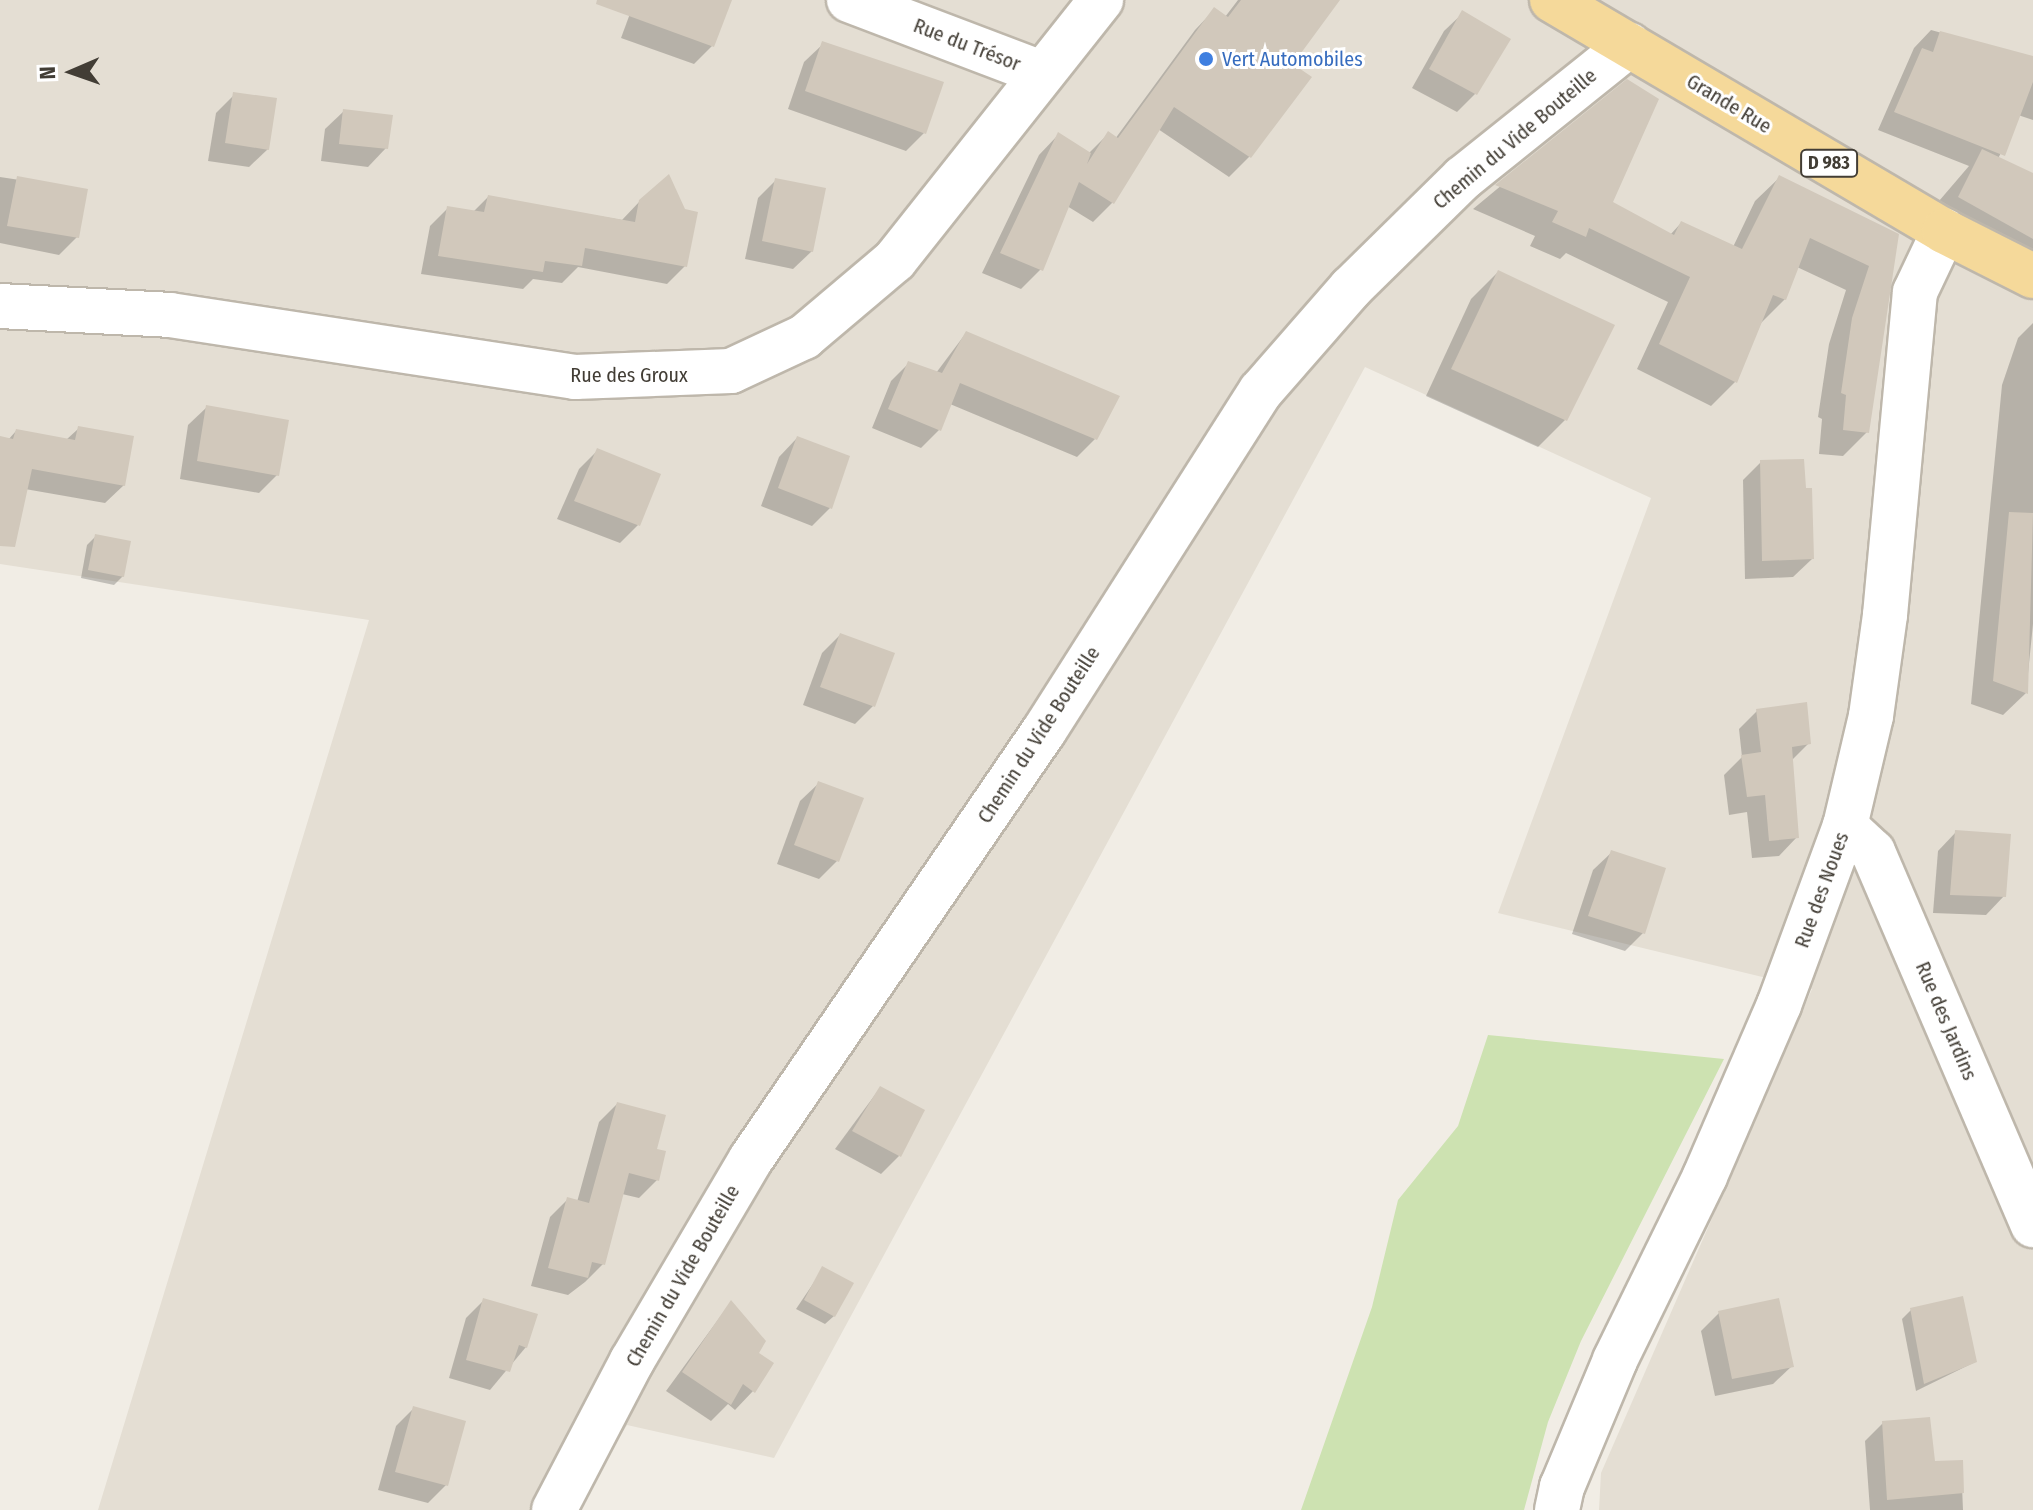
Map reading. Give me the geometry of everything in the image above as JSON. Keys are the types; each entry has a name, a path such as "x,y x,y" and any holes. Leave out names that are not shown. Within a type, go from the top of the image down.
{"main road":[{"name":"Grande Rue","path":"1552,0 1944,231 2033,276"}],"street":[{"name":"Rue du Trésor","path":"849,0 1041,73"},
{"name":"Rue des Groux","path":"0,306 170,315 575,377 731,371 804,337 895,260 1101,0"},
{"name":"Chemin du Vide Bouteille","path":"554,1510 632,1361 751,1159 1044,731 1261,391 1351,288 1463,178 1629,45"},
{"name":"Rue des Noues","path":"1557,1510 1562,1487 1615,1360 1694,1199 1779,1005 1845,826 1871,716 1885,615 1915,292 1944,231"},
{"name":"Rue des Jardins","path":"1845,826 1873,852 2033,1225"}],"shaded area":[{"path":"0,0 2033,0 2033,1510 1599,1510 1601,1473 1812,989 1498,913 1651,498 1365,367 774,1458 627,1425 574,1510 98,1510 369,620 0,564"}],"green space":[{"path":"1488,1035 1724,1059 1581,1341 1548,1422 1524,1510 1301,1510 1372,1307 1398,1200 1458,1126"}],"building":[{"path":"597,0 732,0 714,47 596,4"},
{"path":"1241,0 1340,0 1293,64 1312,77 1251,158 1174,107 1114,204 1079,182 1043,271 1000,253 1058,132 1091,153 1087,164 1108,131 1118,138 1214,7 1228,17"},
{"path":"1462,10 1511,39 1477,95 1429,69"},
{"path":"1940,31 2033,56 2033,82 2005,156 1894,112 1922,48 1933,52"},
{"path":"822,41 944,82 926,134 805,91"},
{"path":"1627,79 1659,99 1613,202 1674,235 1681,221 1742,249 1779,175 1899,234 1869,433 1843,430 1846,395 1841,393 1852,318 1869,266 1810,238 1786,300 1773,295 1737,383 1659,344 1690,277 1589,228 1586,237 1552,222 1558,211 1495,185"},
{"path":"233,92 277,98 269,150 225,143"},
{"path":"343,109 393,115 388,149 339,144"},
{"path":"1982,149 2033,173 2033,239 1958,197"},
{"path":"669,174 685,209 698,212 687,267 585,248 582,266 545,261 543,272 438,256 447,206 484,212 488,195 635,222 639,200"},
{"path":"17,176 88,189 79,238 7,226"},
{"path":"775,178 826,188 813,252 762,241"},
{"path":"1498,270 1615,325 1567,421 1451,369"},
{"path":"966,331 1120,396 1097,440 960,383 941,431 888,409 908,361 942,373"},
{"path":"206,405 289,420 279,476 197,461"},
{"path":"78,426 134,436 125,486 32,469 15,547 0,546 0,436 13,439 16,429 75,440"},
{"path":"797,436 850,456 832,509 778,488"},
{"path":"597,448 661,474 640,526 574,501"},
{"path":"1804,459 1806,488 1812,488 1814,559 1762,561 1760,460"},
{"path":"2009,512 2033,513 2028,694 1993,681"},
{"path":"95,534 131,541 124,577 88,570"},
{"path":"840,633 895,653 875,707 820,687"},
{"path":"1807,702 1811,744 1792,747 1799,838 1769,841 1765,795 1747,797 1741,755 1761,752 1756,709"},
{"path":"818,781 864,798 839,862 794,845"},
{"path":"1955,830 2011,834 2006,897 1950,895"},
{"path":"1611,850 1666,868 1645,934 1588,916"},
{"path":"880,1086 925,1110 901,1157 852,1131"},
{"path":"617,1102 666,1115 657,1149 666,1151 659,1181 629,1173 605,1265 592,1262 588,1278 548,1268 567,1197 589,1203"},
{"path":"822,1266 854,1283 835,1317 804,1300"},
{"path":"1963,1296 1977,1362 1924,1384 1910,1308"},
{"path":"483,1298 538,1314 527,1348 519,1345 510,1372 466,1360"},
{"path":"1779,1298 1794,1367 1732,1379 1718,1311"},
{"path":"731,1300 766,1341 759,1353 774,1363 755,1393 743,1384 731,1405 682,1372"},
{"path":"413,1406 466,1421 448,1486 395,1472"},
{"path":"1930,1417 1935,1461 1963,1460 1964,1493 1887,1500 1882,1421"}],"place":[{"name":"Vert Automobiles","path":"1206,59"}]}
